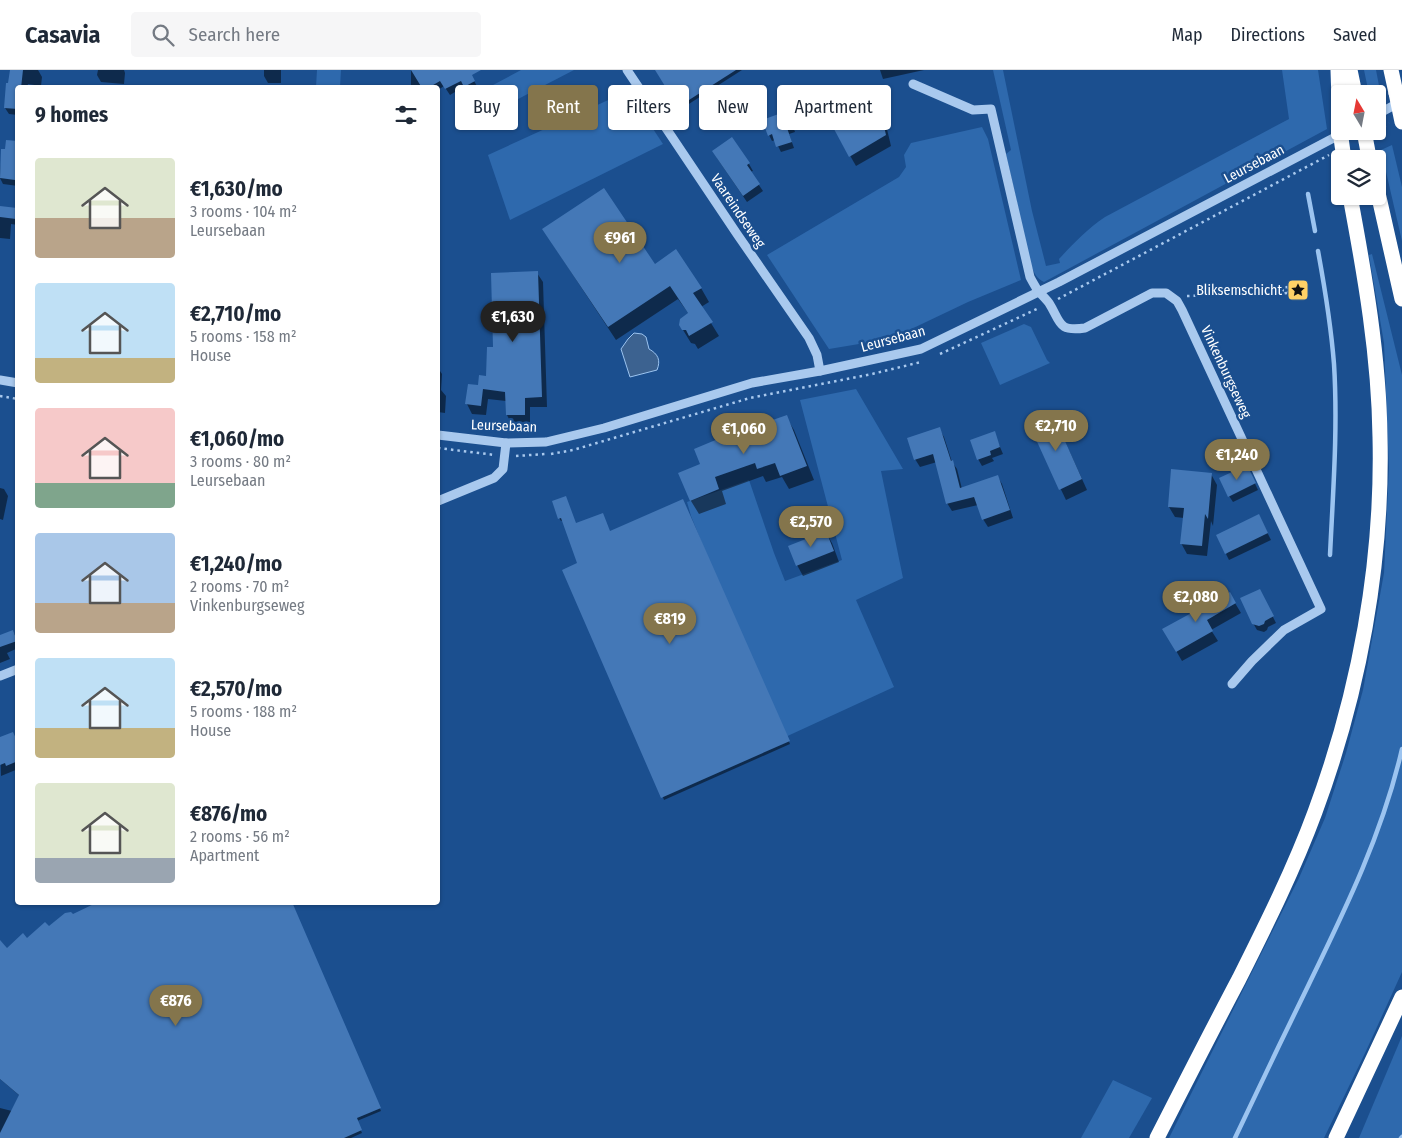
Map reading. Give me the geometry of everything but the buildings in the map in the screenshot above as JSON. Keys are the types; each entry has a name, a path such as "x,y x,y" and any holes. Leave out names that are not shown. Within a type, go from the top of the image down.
{"highway":[{"path":"1338,70 1339,85"},
{"path":"1350,70 1353,85"},
{"path":"1391,70 1399,97 1402,122"},
{"path":"1157,1138 1288,877 1311,823 1336,750 1353,687 1363,639 1373,572 1380,438 1370,314 1352,205"},
{"path":"1381,205 1402,299"},
{"path":"1336,1138 1402,997"}],"street":[{"name":"Vaareindseweg","path":"627,70 809,338 820,371"},
{"path":"913,84 973,110 992,109 1030,277 1062,325 1074,329 1085,328 1152,293 1166,293 1173,297"},
{"path":"1386,108 1399,97"},
{"name":"Leursebaan","path":"440,435 506,443 546,442 604,428 752,383 820,371 921,349 1039,292 1331,134"},
{"name":"Vinkenburgseweg","path":"1173,297 1182,310 1322,609 1284,630 1252,661 1232,684"},
{"path":"0,380 15,382"},
{"path":"440,500 494,478 503,469 506,443"},
{"path":"0,676 15,670"}],"path":[{"name":"Leursebaan","path":"1152,248 1331,159"},
{"path":"1266,288 1266,294"},
{"path":"1242,294 1266,288 1289,290"},
{"path":"1289,290 1275,291 1298,290"},
{"path":"1173,297 1266,294 1289,290"},
{"path":"0,396 15,398"}],"shaded area":[{"path":"317,70 341,70 340,85 316,85"},
{"path":"521,70 574,70 545,85 528,85 528,94 518,99 518,85 493,85"},
{"path":"993,70 1003,70 1032,211 1046,266 1060,263 1059,259 1070,247 1086,231 1105,217 1289,119 1282,70 1318,70 1327,129 1044,282 1039,279 1031,265 1006,154 1011,150"},
{"path":"1364,70 1376,70 1379,85 1367,85"},
{"path":"608,100 608,130 654,130 663,144 510,220 488,155 543,130 598,130 598,105"},
{"path":"982,127 988,139 1021,280 968,302 905,332 865,343 829,349 767,255 899,177 906,167 904,155 911,143"},
{"path":"1392,145 1402,187 1402,241 1386,172 1386,150 1381,150"},
{"path":"1372,254 1402,375 1402,972 1324,1138 1169,1138 1299,878 1325,818 1346,753 1363,690 1384,573 1389,468 1384,343 1369,255"},
{"path":"1024,324 1031,327 1050,363 1000,385 981,343"},
{"path":"634,333 642,334 646,337 649,349 657,355 659,363 657,370 630,377 621,349"},
{"path":"856,389 903,469 881,471 903,578 856,600 894,687 781,739 687,502 749,480 785,581 842,560 800,400"},
{"path":"1402,1036 1402,1138 1359,1138"},
{"path":"1113,1080 1152,1098 1129,1138 1081,1138"}],"waterway":[{"path":"1308,194 1315,231"},
{"path":"1318,251 1329,322 1335,388 1335,460 1330,555"},
{"path":"1235,1138 1362,869 1385,810 1402,749"}],"place":[{"name":"Bliksemschicht","path":"1298,290"}]}
